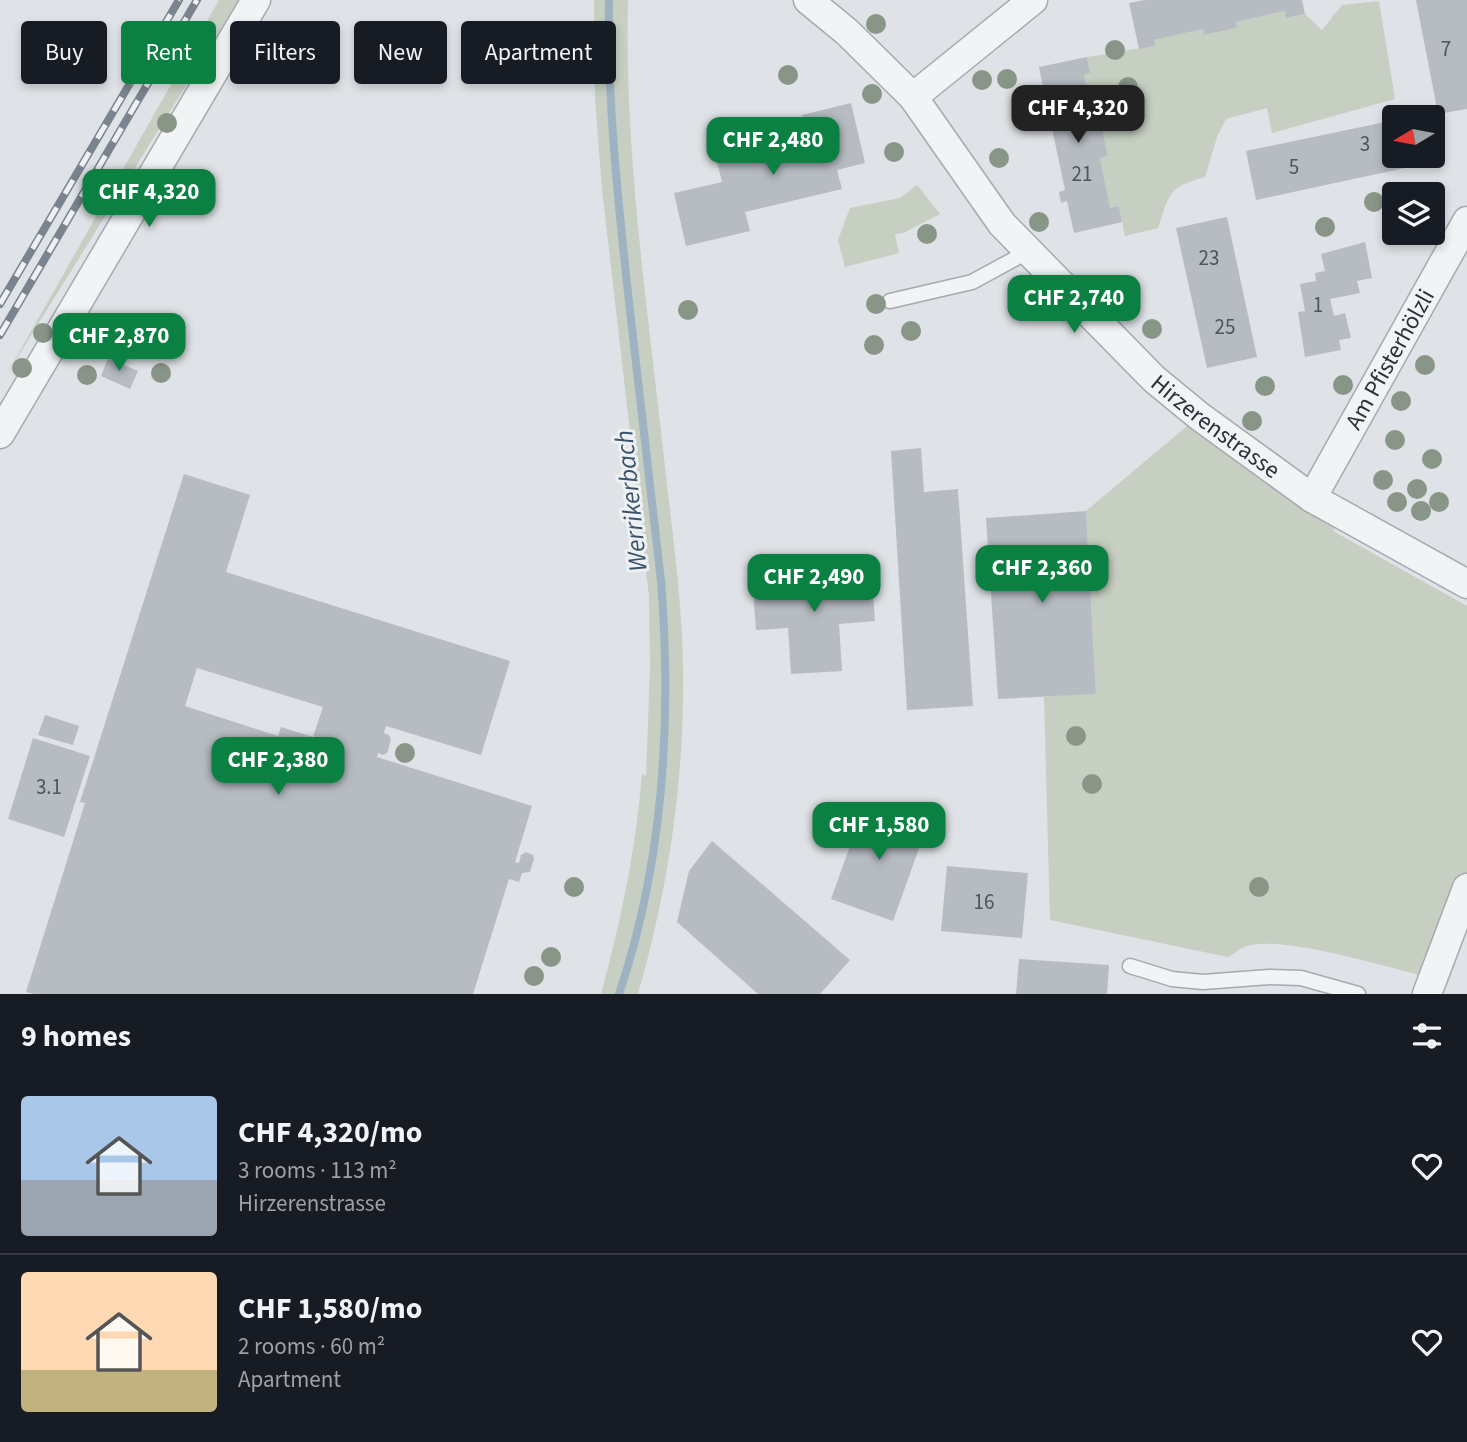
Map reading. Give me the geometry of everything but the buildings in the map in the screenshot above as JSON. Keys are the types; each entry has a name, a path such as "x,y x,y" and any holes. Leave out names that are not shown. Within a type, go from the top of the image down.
{"street":[{"path":"0,434 256,0"},
{"name":"Hirzerenstrasse","path":"808,0 847,32 912,97 1002,223 1154,379 1199,416 1312,498 1467,584"},
{"path":"912,97 1033,0"},
{"name":"Am Pfisterhölzli","path":"1312,498 1467,221"},
{"path":"1427,994 1467,888"}],"lane":[{"path":"890,301 972,282 1029,251"},
{"path":"1130,966 1172,979 1203,982 1269,977 1301,978 1354,993"}],"green space":[{"path":"219,0 239,0 216,37 216,21 207,21"},
{"path":"594,0 628,0 634,182 682,642 683,707 673,831 658,913 638,994 601,994 627,885 642,774 646,776 650,668 649,596 602,189 595,99 595,84 616,84 616,21 594,21"},
{"path":"1379,1 1395,99 1272,133 1267,108 1226,119 1217,137 1205,177 1184,184 1172,193 1158,228 1125,236 1119,206 1110,208 1100,158 1108,156 1101,124 1094,125 1084,75 1090,73 1087,57 1154,46 1154,40 1203,29 1205,35 1237,28 1236,22 1285,11 1287,18 1305,14 1322,30 1342,5"},
{"path":"171,84 187,84 4,379"},
{"path":"917,185 940,214 903,233 895,234 899,253 845,267 838,240 850,208 900,198"},
{"path":"1199,416 1341,515 1333,531 1467,606 1467,888 1431,978 1286,945 1244,947 1228,957 1050,920 1044,697 1096,693 1086,511"}],"waterway":[{"name":"Werrikerbach","path":"609,0 614,151 661,581 665,685 661,790 655,842 634,944 619,994"}],"railway":[{"path":"0,304 179,0"},
{"path":"0,335 197,0"}]}
